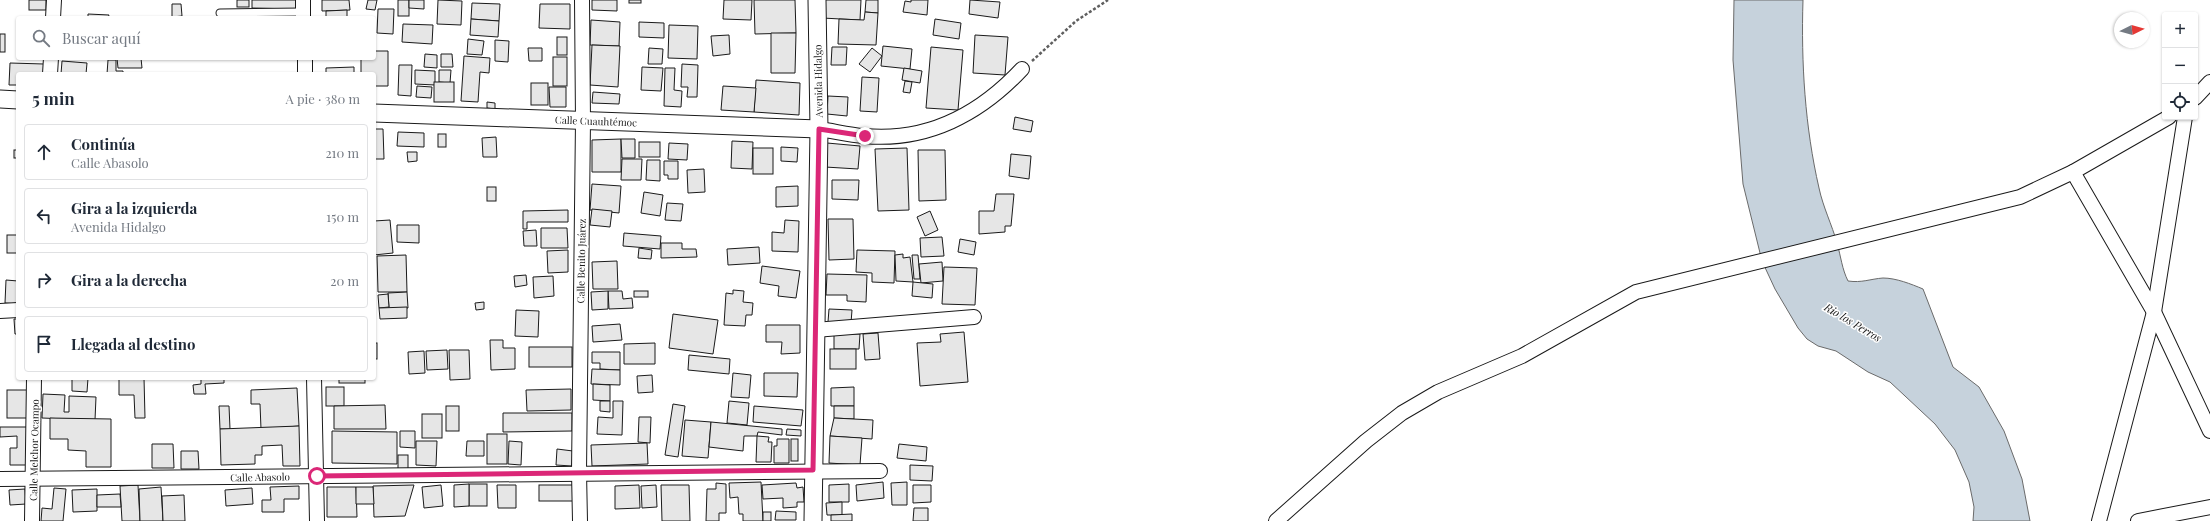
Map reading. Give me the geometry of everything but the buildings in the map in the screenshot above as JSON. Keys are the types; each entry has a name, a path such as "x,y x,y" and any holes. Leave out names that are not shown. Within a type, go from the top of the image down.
{"street":[{"path":"53,16 54,0"},
{"name":"Calle Benito Juárez","path":"580,521 582,0"},
{"name":"Avenida Hidalgo","path":"813,521 819,129 817,0"},
{"path":"50,72 51,60"},
{"path":"305,60 305,72"},
{"path":"819,129 865,136 925,132 956,121 976,109 1004,89 1022,69"},
{"path":"2198,95 2210,82"},
{"path":"2198,102 2210,97"},
{"path":"0,99 16,100"},
{"name":"Calle Cuauhtémoc","path":"376,113 819,129"},
{"path":"1276,521 1366,441 1402,413 1438,392 1522,356 1636,292 2020,197 2073,172 2164,120"},
{"path":"2099,521 2154,312 2185,120"},
{"path":"2073,172 2154,312 2210,431"},
{"path":"0,311 16,310"},
{"path":"815,330 974,317"},
{"name":"Calle Melchor Ocampo","path":"32,521 34,479 34,380"},
{"path":"314,380 317,521"},
{"name":"Calle Abasolo","path":"0,479 579,472 813,470 880,471"},
{"path":"2138,521 2210,507"}],"lane":[{"path":"220,13 303,10"}],"path":[{"path":"1022,69 1076,20 1108,0"}],"water":[{"name":"Rio los Perros","path":"1734,0 1803,0 1803,71 1810,142 1821,195 1848,281 1883,278 1893,279 1923,289 1953,367 1979,387 2004,431 2022,479 2030,521 1973,521 1974,507 1969,482 1955,450 1935,424 1890,382 1868,372 1836,351 1818,346 1807,339 1798,328 1775,289 1762,261 1743,184 1733,60"}],"route":[{"path":"317,476 813,470 815,282 819,129 865,136"}]}
